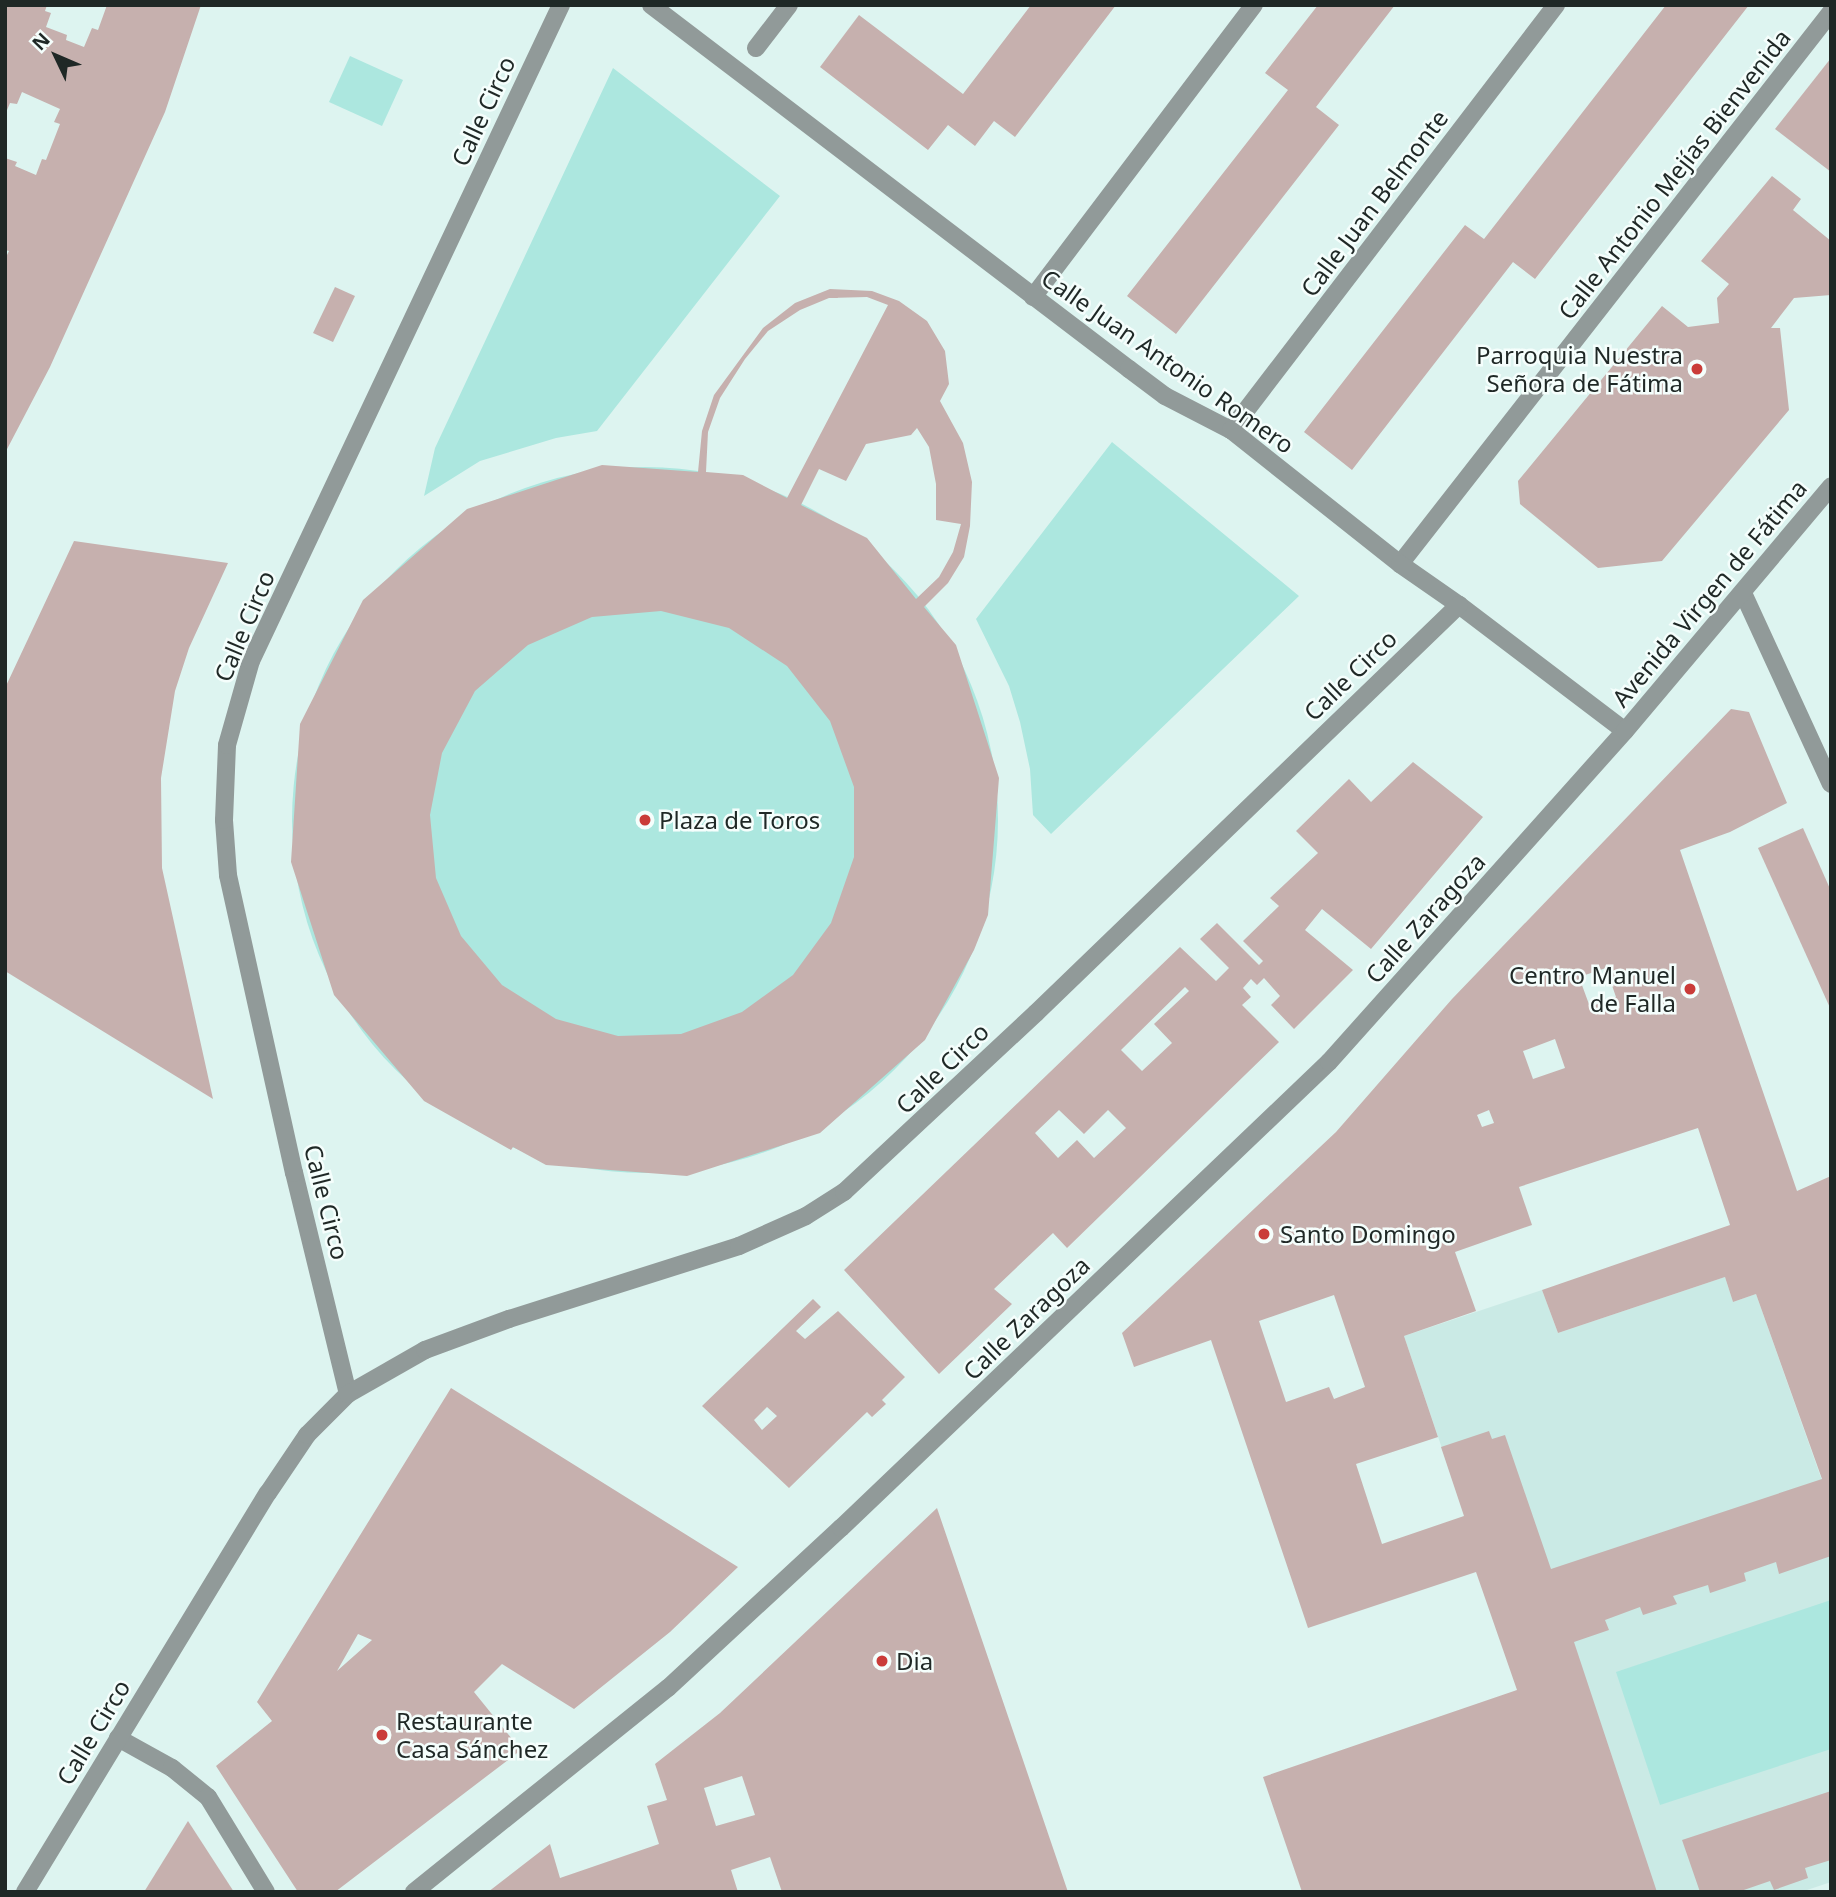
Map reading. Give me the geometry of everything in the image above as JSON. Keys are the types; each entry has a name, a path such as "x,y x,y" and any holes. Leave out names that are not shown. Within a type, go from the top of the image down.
{"street":[{"name":"Calle Circo","path":"348,1394 293,1173 228,875 224,820 227,745 251,661 561,5"},
{"name":"Calle Juan Antonio Romero","path":"651,5 1166,396 1231,430 1400,564 1459,605 1625,731"},
{"path":"756,48 789,5"},
{"name":"Calle Juan Belmonte","path":"1231,430 1556,5"},
{"path":"1033,297 1254,6"},
{"name":"Calle Antonio Mejías Bienvenida","path":"1400,564 1831,12"},
{"name":"Avenida Virgen de Fátima","path":"1625,731 1831,486"},
{"path":"1743,593 1831,784"},
{"name":"Calle Circo","path":"25,1892 268,1493 307,1435 348,1394 425,1350 509,1319 739,1245 806,1216 844,1192 1036,1013 1459,605"},
{"name":"Calle Zaragoza","path":"414,1892 668,1688 841,1528 1320,1071 1625,731"},
{"path":"118,1738 172,1768 208,1797 265,1892"}],"shaded area":[{"path":"350,56 403,80 382,126 329,102"},
{"path":"613,68 780,196 597,431 556,438 480,461 424,496 435,448"},
{"path":"1112,442 1299,596 1051,834 1033,815 1030,769 1020,722 1009,686 976,619"},
{"name":"Plaza de Toros","path":"645,467 714,473 780,494 812,508 841,526 895,570 939,624 957,653 971,685 992,751 998,820 992,889 971,955 957,987 939,1016 895,1070 841,1114 812,1132 780,1146 714,1167 645,1173 576,1167 510,1146 478,1132 449,1114 395,1070 351,1016 333,987 319,955 298,889 292,820 298,751 319,685 333,653 351,624 395,570 449,526 478,508 510,494 576,473"},
{"path":"1725,1277 1733,1302 1756,1294 1831,1506 1831,1882 1801,1892 1592,1892 1404,1336 1542,1290 1558,1333"},
{"path":"1831,1600 1831,1749 1660,1805 1616,1672"}],"building":[{"path":"5,5 47,5 45,11 51,13 46,27 67,35 66,40 84,47 92,28 98,30 107,5 201,5 165,112 50,367 5,453 5,259 9,251 5,250 5,158 17,162 15,166 36,175 42,159 46,160 60,124 54,122 60,109 22,92 17,104 10,103 5,115"},
{"path":"1031,5 1116,5 1015,137 994,121 975,146 948,125 928,150 820,67 859,15 963,94"},
{"path":"1318,5 1395,5 1316,107 1339,125 1176,334 1127,296 1288,90 1265,73"},
{"path":"1666,5 1749,5 1535,279 1513,262 1352,470 1304,432 1465,225 1484,239"},
{"path":"1831,58 1831,172 1775,129"},
{"name":"Parroquia Nuestra Señora de Fátima","path":"1772,176 1801,199 1793,210 1831,241 1831,295 1794,298 1771,328 1780,328 1789,410 1662,561 1598,568 1520,504 1518,481 1662,306 1688,327 1719,323 1717,298 1729,284 1701,261"},
{"path":"335,287 355,296 333,342 313,333"},
{"name":"Plaza de Toros","path":"830,289 872,291 899,301 927,321 945,351 949,384 940,401 963,443 972,482 970,526 964,557 948,583 924,607 956,645 999,778 988,915 974,950 925,1040 820,1133 687,1176 546,1165 513,1147 511,1150 424,1101 334,995 291,862 300,724 363,600 467,509 602,465 698,472 702,431 714,395 763,328 795,303","holes":["867,297 888,305 787,498 743,475 706,472 708,432 720,398 745,359 768,331 800,310 829,298","917,428 929,447 936,484 936,520 961,524 953,552 939,577 916,599 867,538 801,505 819,469 846,481 866,444 911,435","661,611 729,628 787,666 830,721 854,787 854,857 831,923 793,975 742,1012 681,1034 618,1036 556,1019 502,985 461,936 436,878 430,815 442,753 475,691 528,645 592,617"]},
{"path":"74,541 228,563 189,648 175,691 161,778 162,868 213,1099 5,971 5,688"},
{"path":"1731,709 1749,712 1787,803 1730,832 1680,850 1797,1191 1831,1176 1831,1556 1779,1574 1776,1562 1744,1573 1746,1581 1710,1593 1708,1585 1673,1596 1677,1604 1643,1615 1640,1607 1605,1620 1609,1630 1574,1642 1657,1892 1302,1892 1263,1777 1517,1690 1476,1572 1308,1628 1211,1340 1134,1367 1122,1333 1336,1132 1452,999","holes":["1606,968 1616,997 1590,1007 1579,977","1555,1039 1565,1068 1533,1079 1523,1051","1489,1110 1494,1123 1482,1127 1477,1115","1698,1128 1730,1225 1542,1290 1558,1333 1725,1277 1733,1302 1756,1294 1822,1479 1551,1569 1505,1435 1492,1439 1489,1431 1441,1447 1464,1516 1382,1544 1356,1464 1438,1437 1404,1336 1476,1311 1455,1252 1532,1225 1519,1187","1334,1295 1365,1387 1334,1399 1329,1387 1286,1402 1259,1321"]},
{"path":"1413,762 1483,817 1371,949 1322,909 1305,930 1353,970 1294,1029 1271,1005 1280,996 1264,978 1257,985 1251,979 1243,988 1251,997 1242,1005 1279,1042 1067,1248 1053,1233 994,1289 1012,1304 939,1374 844,1270 1180,947 1216,981 1229,968 1200,939 1217,923 1259,965 1263,961 1243,941 1279,906 1270,898 1318,853 1296,831 1349,779 1371,802","holes":["1185,987 1189,991 1154,1024 1172,1043 1142,1071 1121,1050","1059,1110 1084,1134 1108,1110 1126,1128 1094,1158 1077,1140 1058,1158 1035,1133"]},
{"path":"1803,828 1831,891 1831,1010 1758,848"},
{"path":"813,1299 821,1307 796,1331 805,1339 838,1311 905,1377 882,1400 886,1404 872,1417 867,1412 789,1488 702,1406","holes":["767,1407 777,1416 762,1430 754,1420"]},
{"path":"451,1388 738,1567 670,1632 574,1709 502,1664 474,1692 521,1750 335,1892 298,1892 216,1766 272,1721 257,1702","holes":["358,1634 372,1640 337,1671"]},
{"name":"Dia","path":"937,1508 1068,1892 782,1892 770,1857 731,1870 738,1892 488,1892 550,1844 560,1878 659,1844 647,1806 667,1800 655,1764 720,1713","holes":["742,1776 755,1815 716,1826 704,1788"]},
{"path":"1831,1791 1831,1860 1805,1868 1808,1878 1774,1890 1770,1881 1738,1892 1700,1892 1682,1840"},
{"path":"188,1821 234,1892 144,1892"}],"place":[{"name":"Parroquia Nuestra Señora de Fátima","path":"1697,369"},
{"name":"Plaza de Toros","path":"645,820"},
{"name":"Centro Manuel de Falla","path":"1690,989"},
{"name":"Santo Domingo","path":"1264,1234"},
{"name":"Dia","path":"882,1661"},
{"name":"Restaurante Casa Sánchez","path":"382,1735"}]}
